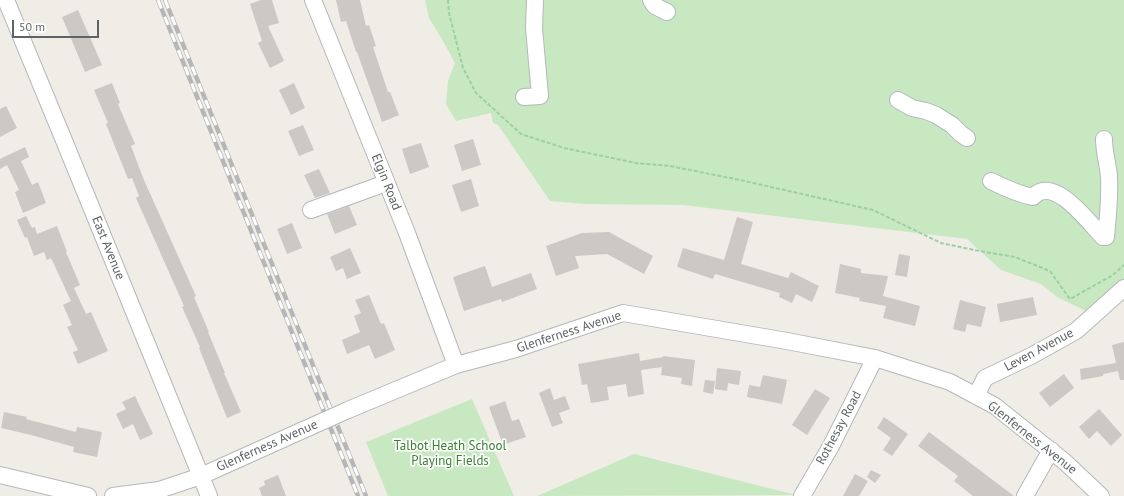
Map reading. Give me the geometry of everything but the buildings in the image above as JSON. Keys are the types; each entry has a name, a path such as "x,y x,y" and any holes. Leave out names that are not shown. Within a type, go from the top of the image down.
{"street":[{"name":"East Avenue","path":"6,0 209,496"},
{"name":"Elgin Road","path":"313,0 407,233 456,365"},
{"path":"524,97 540,96 534,28 535,0"},
{"path":"651,0 655,6 667,12"},
{"path":"898,100 912,108 936,115 967,138"},
{"path":"991,181 1006,189 1028,196 1033,197 1036,193 1043,190 1049,190 1064,197 1073,204 1104,237 1106,237 1109,175 1104,149 1104,139"},
{"path":"311,210 386,183"},
{"name":"Leven Avenue","path":"976,396 985,378 1031,356 1076,331 1124,288"},
{"name":"Glenferness Avenue","path":"114,496 159,490 201,476 348,410 456,365 516,349 622,313 787,341 875,358 950,382 995,406 1051,450 1101,496"},
{"name":"Rothesay Road","path":"802,496 831,446 875,358"},
{"path":"1025,496 1051,450"},
{"path":"0,475 88,496"}],"path":[{"path":"448,0 449,13 463,68 476,93 521,134 564,148 636,163 670,166 740,180 873,210 941,242 1015,258 1050,271 1070,298 1113,275 1124,266"}],"green space":[{"path":"425,0 1124,0 1124,288 1094,315 1057,297 1041,284 1001,270 967,239 683,205 585,204 550,201 498,125 493,123 491,113 456,121 446,104 448,81 455,63 429,18"},
{"name":"Talbot Heath School Playing Fields","path":"472,399 514,496 388,496 366,442"},
{"path":"634,454 796,495 537,496"}],"railway":[{"path":"158,0 358,496"},
{"path":"165,0 366,496"}]}
